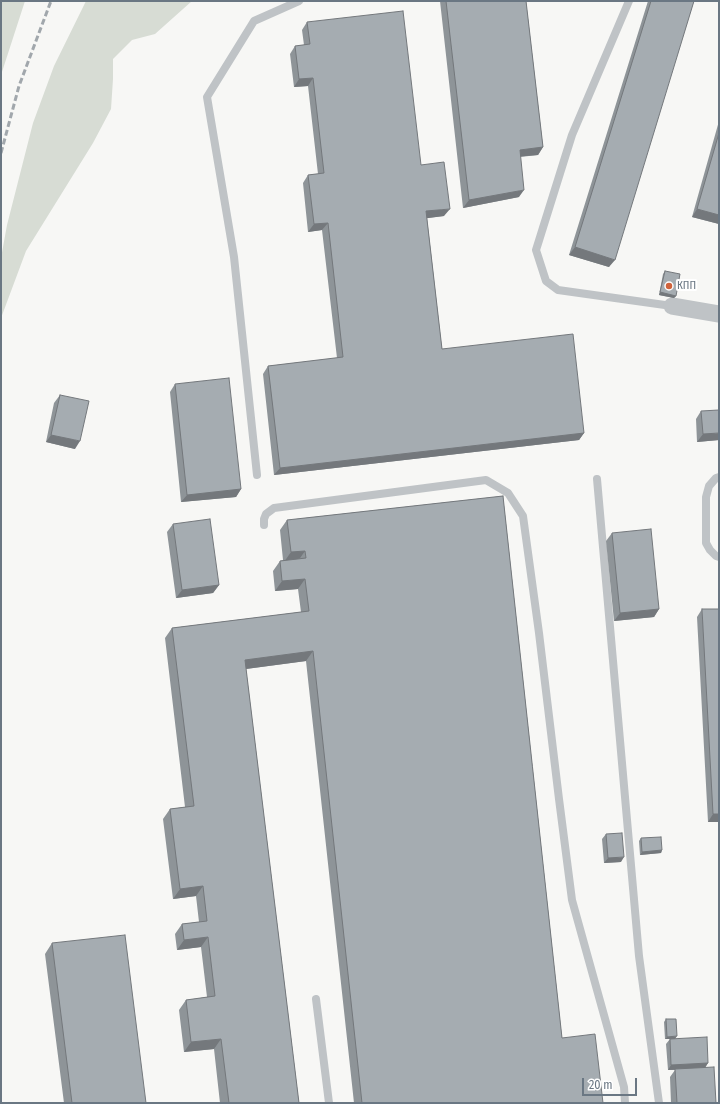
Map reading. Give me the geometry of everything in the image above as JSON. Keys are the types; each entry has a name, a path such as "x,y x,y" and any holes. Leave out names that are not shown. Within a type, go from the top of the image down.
{"street":[{"path":"672,306 719,314"}],"lane":[{"path":"257,475 234,257 207,97 254,21 299,1"},
{"path":"629,1 572,135 536,250 546,281 558,290 672,306"},
{"path":"719,477 716,478 709,486 706,497 706,543 710,550 719,557"},
{"path":"597,479 639,956 659,1103"},
{"path":"264,525 266,514 274,508 486,480 508,493 523,516 572,900 624,1087 625,1103"},
{"path":"316,999 329,1103"}],"shaded area":[{"path":"1,1 25,1 1,75"},
{"path":"86,1 192,1 155,34 132,40 113,59 111,109 93,143 26,251 1,318 1,258 7,225 33,123 54,66"}],"building":[{"path":"446,1 526,1 543,147 520,150 524,190 469,200"},
{"path":"651,1 694,1 615,260 575,247"},
{"path":"403,11 421,165 444,162 450,209 426,211 442,349 573,334 584,433 280,468 268,366 343,357 328,223 314,224 308,175 324,173 313,78 299,79 295,46 310,44 307,22"},
{"path":"719,133 719,215 697,209"},
{"name":"КПП","path":"665,271 680,274 676,296 660,292"},
{"path":"229,378 241,489 187,495 175,384"},
{"path":"60,395 89,401 80,441 51,435"},
{"path":"719,410 719,433 703,434 701,411"},
{"path":"503,496 562,1038 595,1034 603,1103 362,1103 313,651 245,660 299,1103 229,1103 221,1039 191,1042 186,1000 215,996 208,937 184,940 182,924 207,921 203,886 180,889 170,809 194,806 172,628 309,611 305,579 282,581 280,561 306,558 305,551 291,552 287,520"},
{"path":"210,519 219,585 182,590 173,524"},
{"path":"651,529 659,609 620,613 612,533"},
{"path":"702,609 719,609 719,814 713,814"},
{"path":"622,833 624,857 608,858 606,834"},
{"path":"661,837 662,850 642,852 641,838"},
{"path":"125,935 146,1103 72,1103 52,943"},
{"path":"666,1019 676,1019 677,1036 667,1037"},
{"path":"707,1037 708,1063 671,1065 670,1039"},
{"path":"714,1067 716,1103 677,1103 675,1069"}],"railway":[{"path":"1,153 19,86 51,1"}],"place":[{"name":"КПП","path":"669,286"}]}
